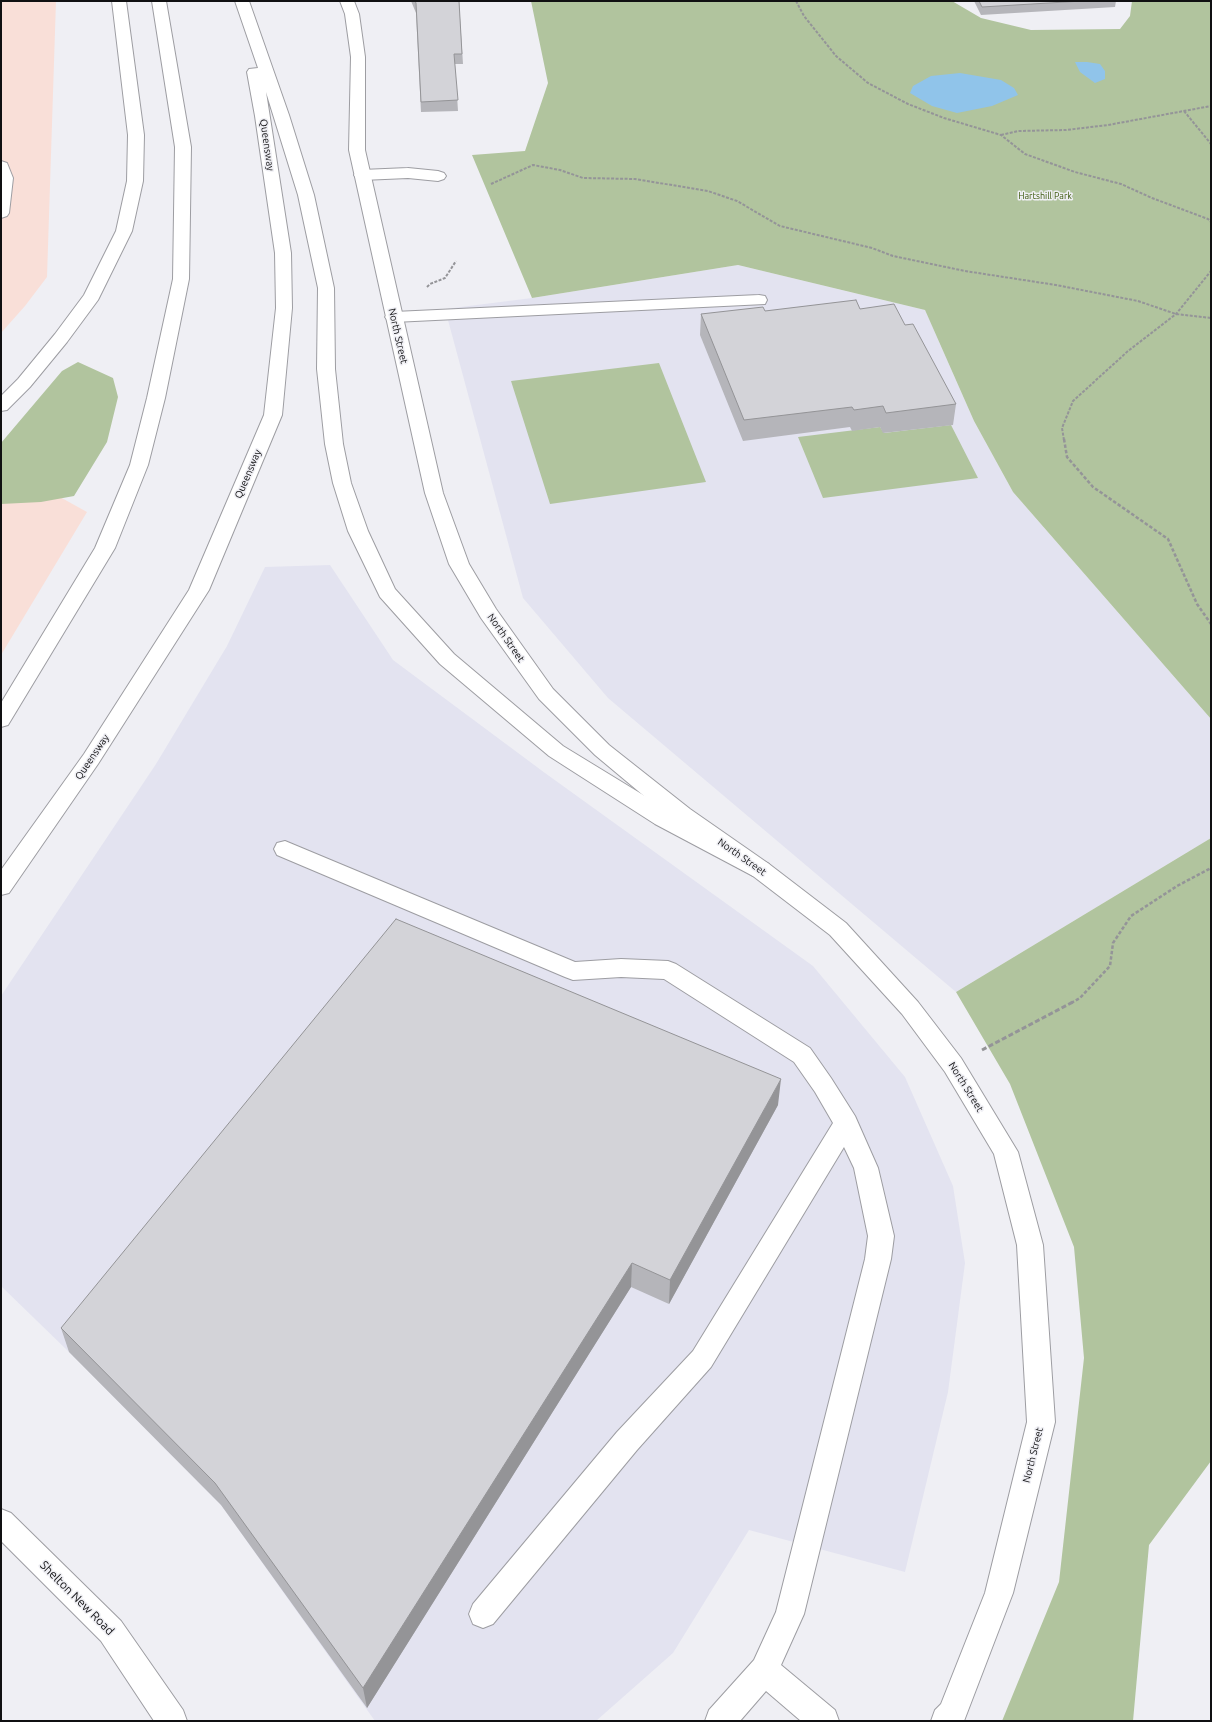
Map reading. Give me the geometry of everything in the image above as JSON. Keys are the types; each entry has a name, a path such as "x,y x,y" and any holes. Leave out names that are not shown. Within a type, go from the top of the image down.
{"main road":[{"path":"1,406 24,383 61,338 92,296 124,231 135,181 136,135 119,1"},
{"path":"1,720 106,548 139,465 156,398 181,279 183,147 159,1"},
{"path":"241,1 282,115 303,188 326,288 326,369 334,444 342,483 358,531 387,592 447,660 556,752 663,818 761,870"},
{"name":"Queensway","path":"1,887 91,759 199,590 273,415 284,308 283,253 263,116 241,1"},
{"name":"North Street","path":"347,1 352,14 358,57 357,150 434,493 459,564 488,612 546,694 602,750 682,815 761,870 838,929 910,1008 953,1065 1006,1152 1030,1245 1041,1422 999,1593 952,1714 946,1721"},
{"path":"1,166 5,178 1,213"},
{"path":"362,175 408,173 438,176"},
{"path":"394,317 759,300"},
{"path":"285,849 573,971 621,968 668,970 802,1055 823,1085 846,1123 866,1168 881,1236 878,1259 790,1614 764,1670 720,1721"},
{"path":"483,1614 627,1441 702,1359 846,1123"},
{"name":"Shelton New Road","path":"1,1522 111,1631 172,1721"},
{"path":"764,1670 824,1721"}],"path":[{"path":"796,1 804,16 836,56 868,84 908,104 944,118 1001,135 1024,154 1076,172 1121,184 1152,198 1208,218 1211,222"},
{"path":"1001,135 1018,131 1066,130 1108,125 1211,106"},
{"path":"1183,110 1211,144"},
{"path":"491,184 533,165 560,170 583,178 636,179 708,191 737,201 780,226 872,248 908,259 965,271 1056,285 1138,301 1176,314 1211,318"},
{"path":"1211,272 1176,314 1128,350 1073,401 1062,428 1067,457 1093,487 1168,539 1197,604 1211,624"},
{"path":"953,1065 1080,998 1110,966 1113,943 1131,916 1177,886 1211,868"}],"shaded area":[{"path":"1,1 56,1 47,277 25,306 1,333"},
{"path":"738,265 925,310 974,421 1013,492 1211,719 1211,838 956,992 608,698 523,598 445,309 532,298"},
{"path":"4,466 87,512 1,655 1,467"},
{"path":"330,565 393,660 545,773 813,966 905,1077 953,1186 965,1263 948,1392 905,1572 749,1530 673,1653 596,1721 375,1721 221,1505 1,1286 1,996 156,764 227,646 265,567"}],"green space":[{"name":"Hartshill Park","path":"531,1 952,1 981,18 1031,30 1120,29 1130,16 1132,1 1211,1 1211,719 1013,492 974,421 925,310 738,265 532,298 472,155 525,151 548,83"},
{"path":"78,362 113,378 118,397 107,442 74,496 41,502 1,504 1,443 62,371"},
{"path":"659,363 706,482 550,504 511,381"},
{"path":"951,425 978,478 823,498 798,437 880,427 884,433"},
{"path":"1211,838 1211,1461 1149,1545 1133,1721 1002,1721 1059,1582 1084,1358 1074,1247 1010,1084 956,992"}],"water":[{"path":"1075,62 1100,64 1105,71 1105,79 1095,83 1080,72"},
{"path":"960,73 1001,80 1014,88 1018,95 992,106 957,113 932,106 910,93 913,86 931,76"}],"building":[{"path":"415,1 459,1 462,54 454,54 458,100 421,102"},
{"path":"979,1 1082,1 982,7"},
{"path":"856,300 860,309 894,304 905,325 913,324 956,404 886,413 883,406 854,410 852,407 744,420 701,314 763,307 765,311"},
{"path":"396,919 781,1079 670,1280 632,1263 363,1688 215,1483 61,1328"}]}
